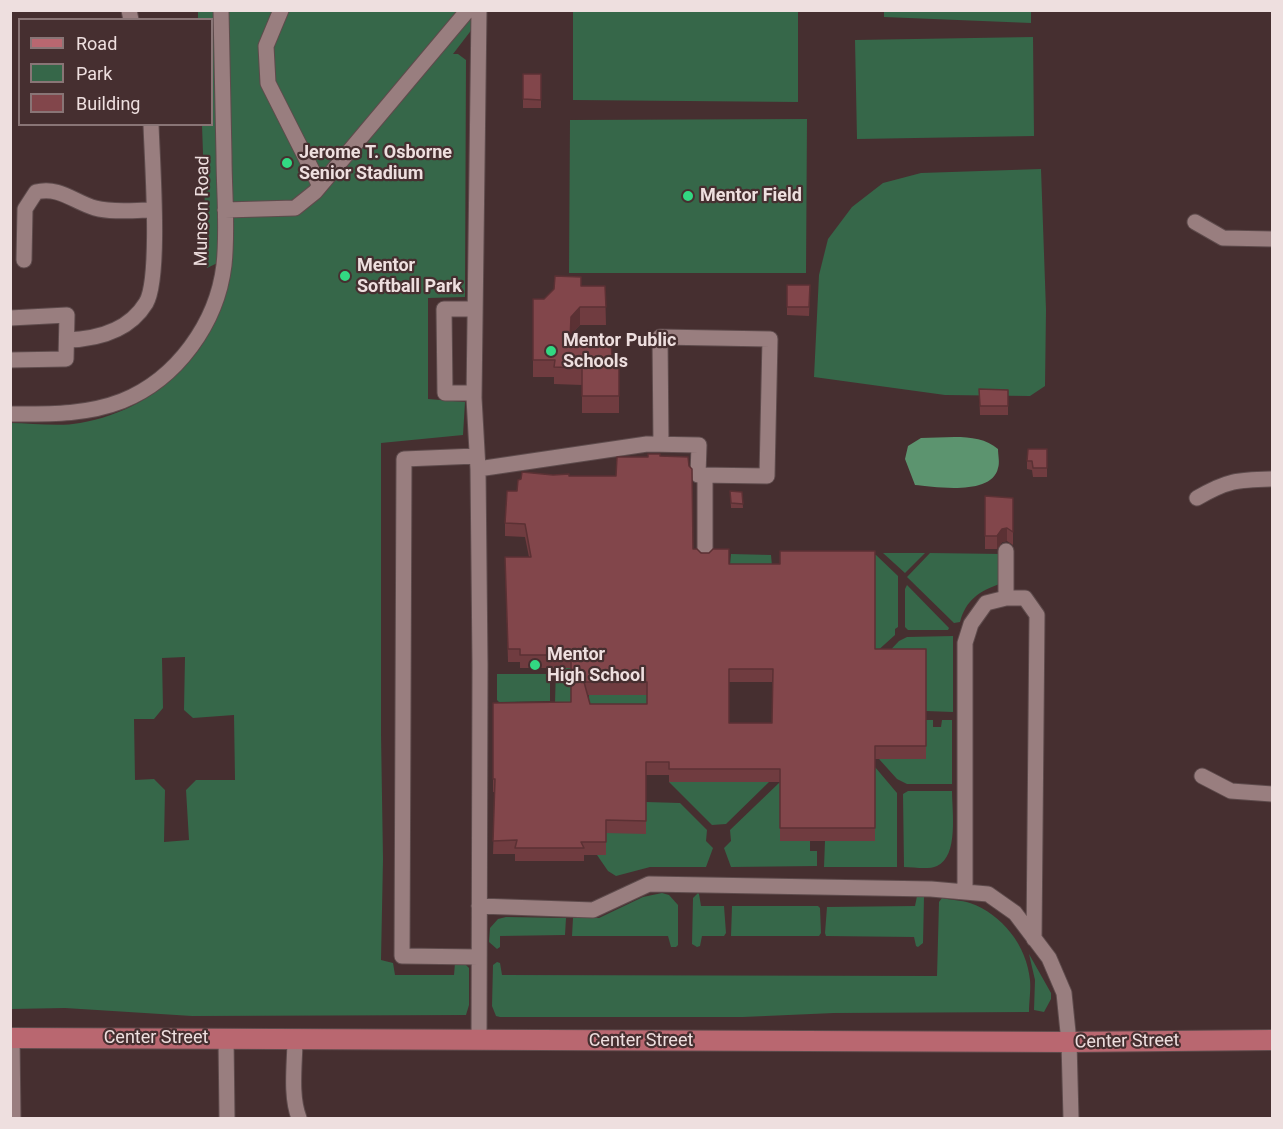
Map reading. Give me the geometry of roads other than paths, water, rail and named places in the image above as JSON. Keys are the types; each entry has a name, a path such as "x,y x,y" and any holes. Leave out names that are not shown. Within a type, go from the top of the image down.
{"main road":[{"name":"Center Street","path":"11,1038 1069,1042 1272,1040"}],"street":[{"name":"Munson Road","path":"10,414 70,413 125,400 176,365 201,332 212,310 224,266 221,10"},
{"path":"280,10 266,46 267,83 320,186"},
{"path":"225,210 295,208 320,186 467,12"},
{"path":"467,12 477,462 479,1041"},
{"path":"67,340 82,340 106,335 133,320 147,301 153,277 151,126"},
{"path":"24,260 25,209 36,192 54,190 94,208 153,210"},
{"path":"1195,222 1223,238 1272,239"},
{"path":"474,393 445,393 444,309 475,309"},
{"path":"10,318 66,315 67,340 66,359 10,360"},
{"path":"479,957 402,956 404,459 477,462 661,444 699,445 698,475 767,476 770,339 660,337 661,444"},
{"path":"705,475 705,557"},
{"path":"1197,498 1216,487 1236,480 1272,480"},
{"path":"1006,550 1006,598"},
{"path":"965,891 965,643 971,624 986,603 1006,598 1025,598 1037,615 1034,939"},
{"path":"1202,776 1231,791 1272,794"},
{"path":"479,906 593,910 649,884 965,891 988,894 1015,913 1049,958 1064,993 1069,1042 1071,1119"},
{"path":"11,1038 13,1119"},
{"path":"226,1038 227,1119"},
{"path":"295,1038 294,1082 299,1119"}],"place":[{"name":"Jerome T. Osborne Senior Stadium","path":"287,163"},
{"name":"Mentor Field","path":"688,196"},
{"name":"Mentor Softball Park","path":"345,276"},
{"name":"Mentor Public Schools","path":"551,351"},
{"name":"Mentor High School","path":"535,665"}]}
